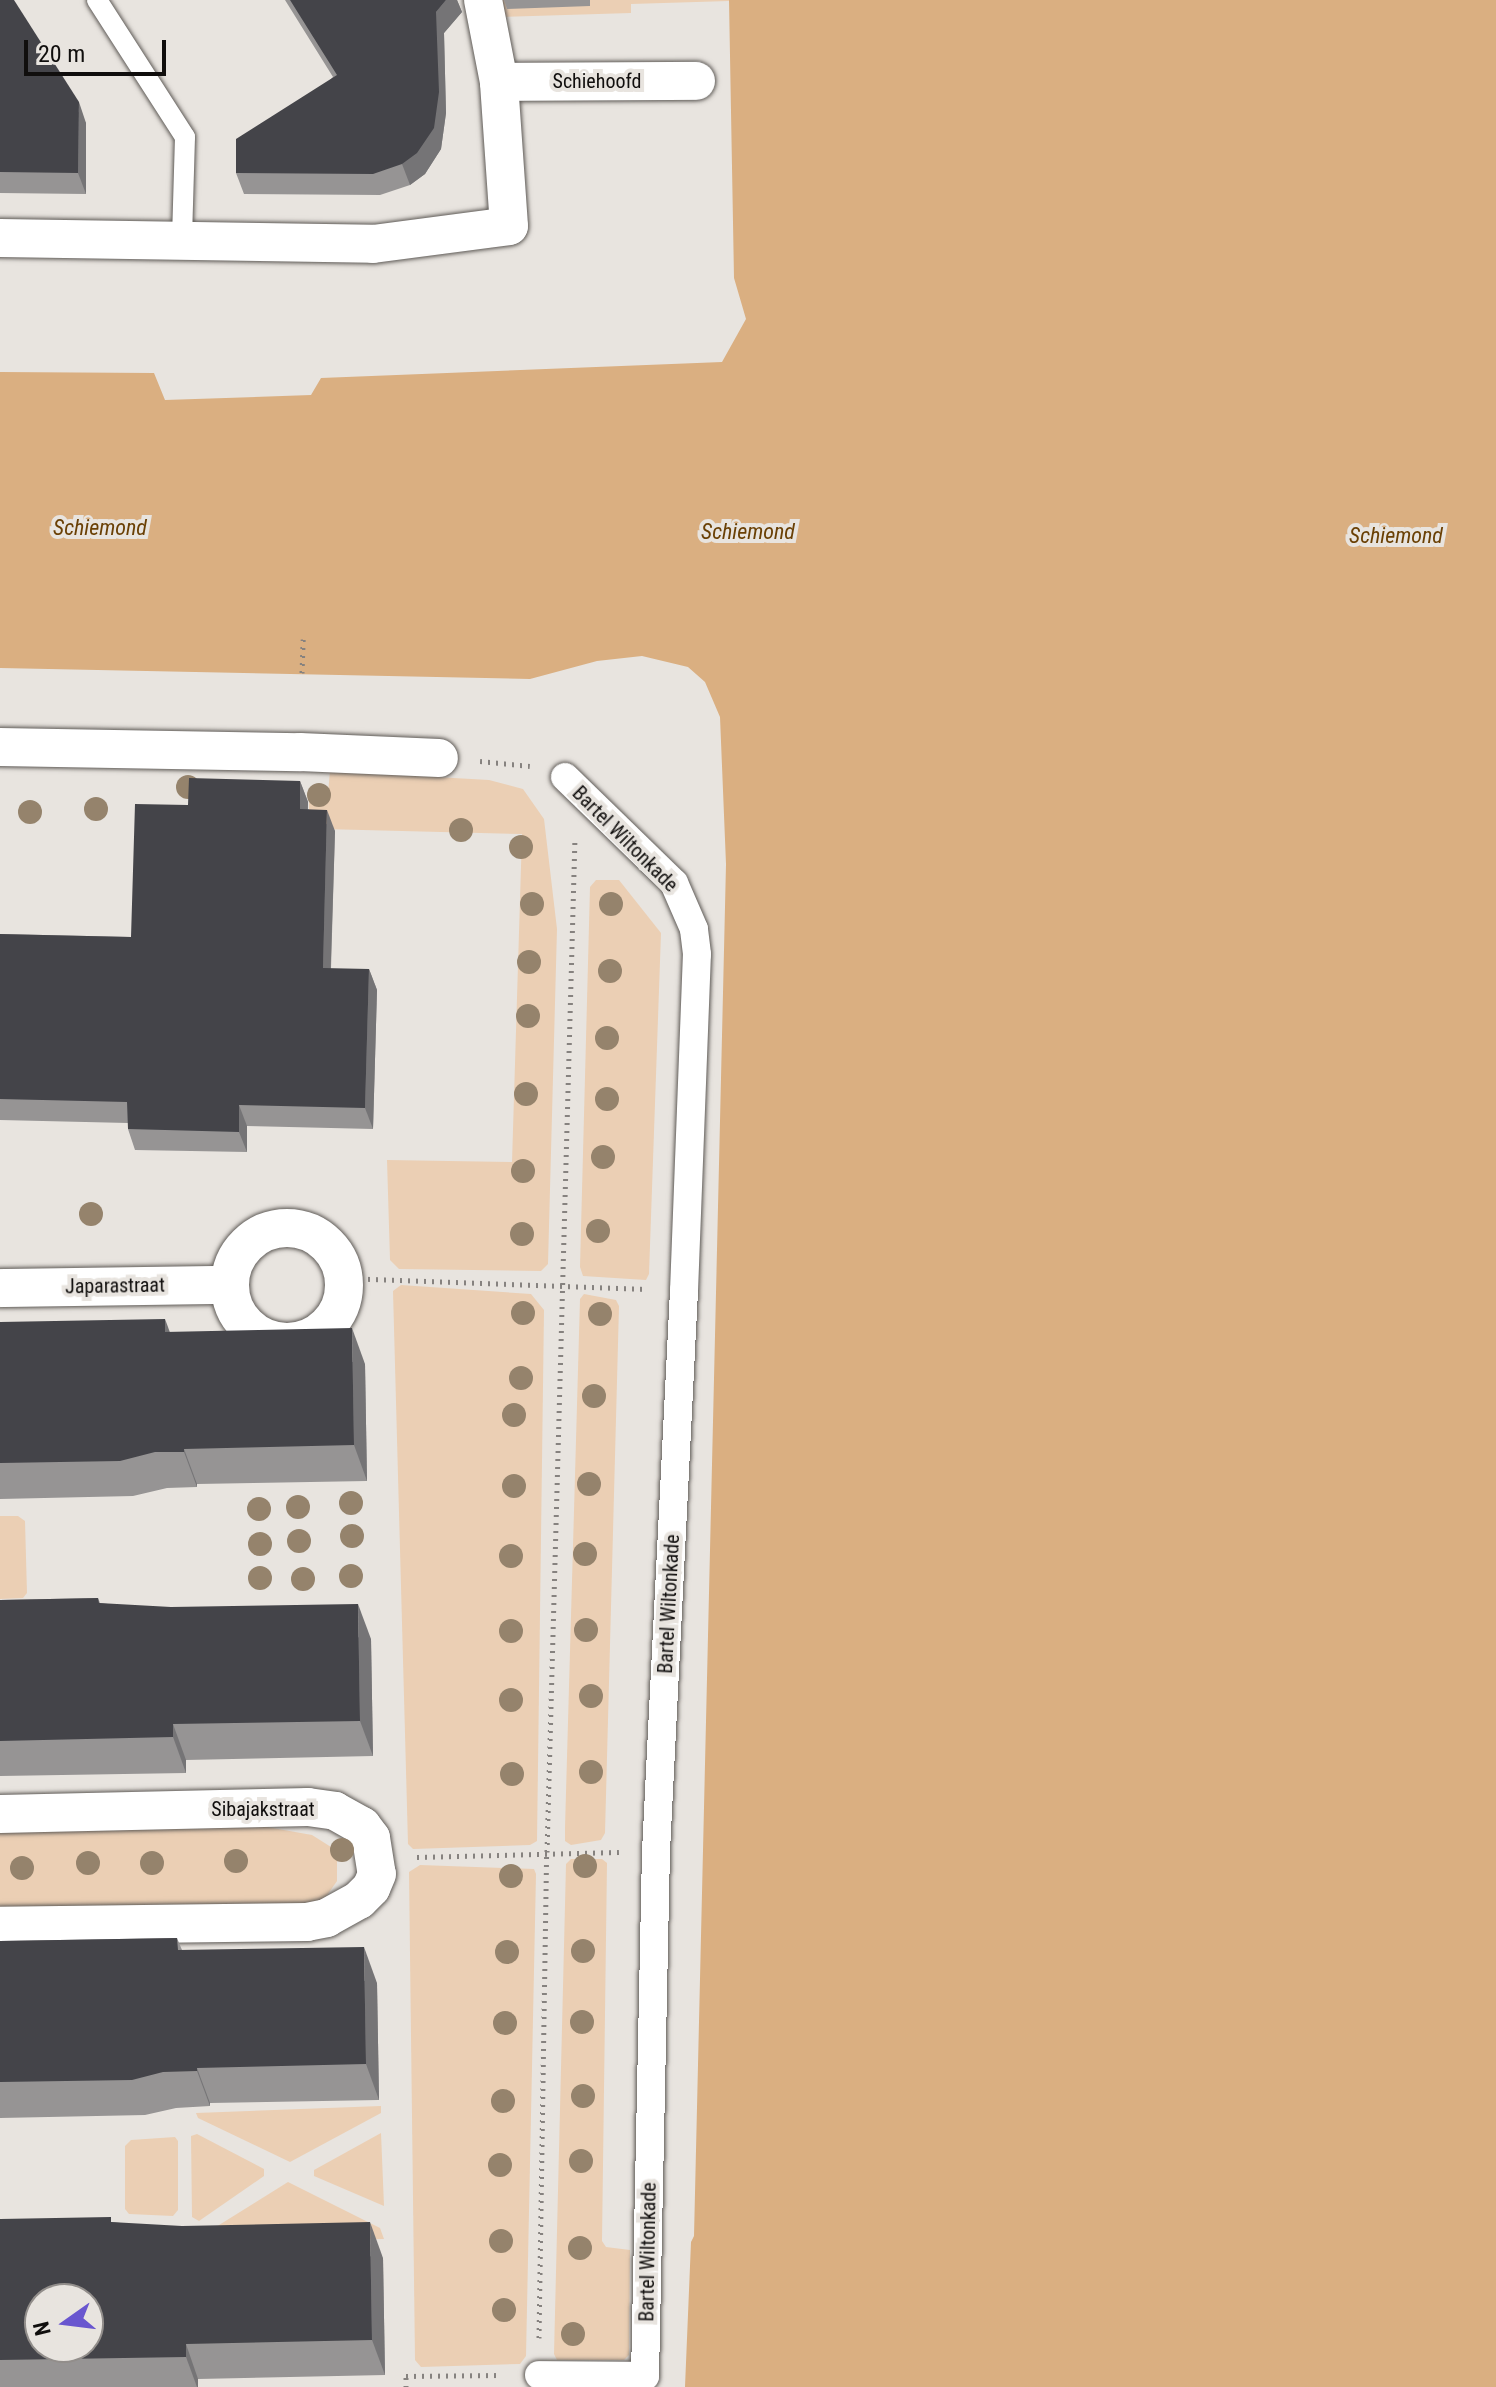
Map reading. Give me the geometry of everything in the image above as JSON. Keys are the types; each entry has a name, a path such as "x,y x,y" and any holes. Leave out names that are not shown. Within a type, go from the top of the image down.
{"street":[{"path":"0,238 373,244 509,226 499,82 483,0"},
{"name":"Schiehoofd","path":"499,82 696,81"},
{"path":"0,747 300,752 439,758"},
{"name":"Bartel Wiltonkade","path":"539,2375 645,2376 656,1851 684,1291 697,954 694,929 674,883 565,777"},
{"path":"274,1228 293,1228 312,1233 328,1244 339,1260 344,1278 343,1297 336,1314 324,1329 290,1343 272,1340 241,1319 232,1303 229,1285 233,1266 242,1249 256,1236 274,1228"},
{"name":"Japarastraat","path":"0,1288 229,1285"},
{"name":"Sibajakstraat","path":"0,1814 308,1807 335,1811 362,1826 371,1838 376,1859"},
{"path":"0,1926 307,1922 327,1918 371,1888 377,1874 376,1859"}],"lane":[{"path":"97,0 185,137 182,239"}],"path":[{"path":"302,673 303,639"},
{"name":"Bartel Wiltonkade","path":"439,758 517,763 555,771 565,777 570,788 575,830 547,1852 539,2375"},
{"path":"344,1278 561,1283 684,1291"},
{"path":"376,1859 656,1851"},
{"path":"406,2387 406,2376 539,2375"}],"shaded area":[{"path":"499,0 729,1 631,4 631,13 500,17"},
{"path":"330,771 489,780 523,789 544,819 557,929 548,1264 541,1271 399,1269 390,1260 387,1160 512,1162 522,834 323,829 309,819 309,802 327,804"},
{"path":"596,880 619,880 661,933 649,1274 646,1280 583,1276 580,1267 590,887"},
{"path":"401,1285 531,1294 544,1310 537,1841 530,1845 413,1849 408,1844 393,1291"},
{"path":"584,1294 616,1300 619,1306 605,1833 601,1840 571,1845 565,1841 565,1828 580,1299"},
{"path":"0,1516 18,1516 25,1521 27,1593 23,1598 0,1599"},
{"path":"267,1827 312,1835 331,1847 337,1858 337,1881 323,1901 304,1906 0,1910 0,1832"},
{"path":"571,1859 602,1859 607,1863 602,2241 606,2247 630,2250 629,2355 624,2360 557,2360 554,2354 566,1864"},
{"path":"420,1865 534,1869 536,1874 526,2356 520,2364 421,2367 415,2360 409,1872"},
{"path":"381,2106 381,2113 290,2162 198,2118 196,2113"},
{"path":"381,2133 384,2206 314,2176 314,2170"},
{"path":"197,2134 264,2169 264,2176 199,2221 192,2217 191,2136"},
{"path":"175,2137 178,2141 178,2210 173,2216 129,2214 125,2209 125,2146 131,2140"},
{"path":"288,2182 380,2228 384,2239 210,2242 203,2235"}],"water":[{"name":"Schiemond","path":"729,0 1496,0 1496,2387 685,2387 691,2242 694,2236 726,864 720,717 705,682 688,667 642,656 597,661 530,679 0,668 0,372 154,373 165,400 311,395 321,378 722,362 746,319 734,278"}],"building":[{"path":"0,0 14,0 79,102 78,173 0,172"},
{"path":"290,0 446,0 436,12 439,92 434,128 417,153 402,164 373,174 236,173 236,139 337,75"},
{"path":"189,778 300,781 300,809 327,810 323,968 369,969 365,1108 239,1105 239,1132 128,1129 127,1102 0,1099 0,934 131,937 135,804 188,805"},
{"path":"165,1319 165,1332 352,1328 354,1445 184,1449 184,1452 155,1452 120,1461 0,1463 0,1322"},
{"path":"98,1598 99,1603 171,1607 358,1604 360,1721 173,1724 173,1737 0,1741 0,1600"},
{"path":"177,1938 178,1950 364,1947 366,2064 197,2068 197,2071 163,2072 132,2080 0,2082 0,1941"},
{"path":"111,2217 111,2222 182,2226 370,2222 372,2340 186,2344 186,2357 104,2358 104,2283 24,2283 24,2360 0,2360 0,2219"}]}
